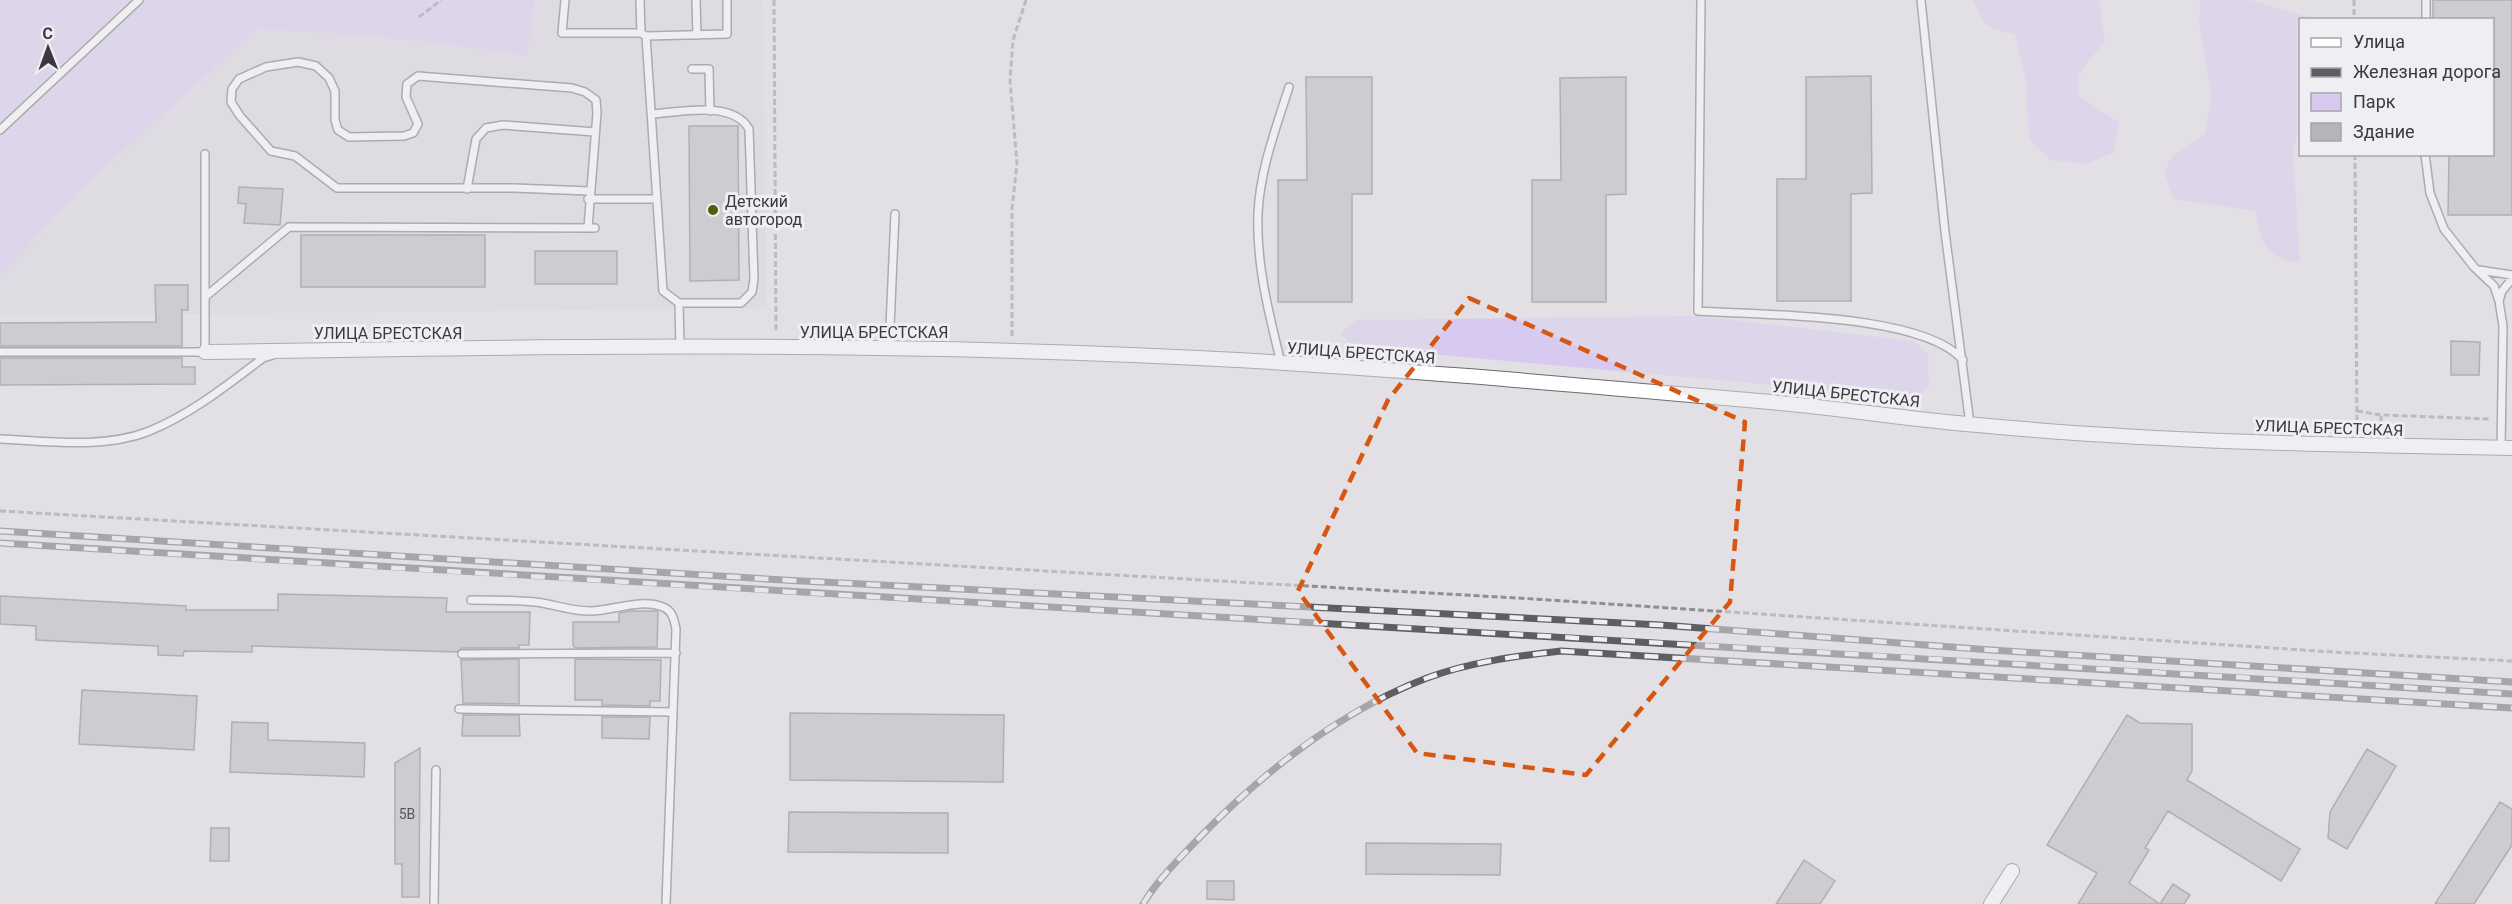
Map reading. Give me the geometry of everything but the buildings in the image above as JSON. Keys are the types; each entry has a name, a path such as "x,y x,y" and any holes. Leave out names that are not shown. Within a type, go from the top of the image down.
{"street":[{"name":"УЛИЦА БРЕСТСКАЯ","path":"205,352 680,348 1013,350 1281,363 1764,401 1970,424 2357,446 2507,448"},
{"path":"1991,904 2012,871"}],"lane":[{"path":"0,130 139,0"},
{"path":"565,0 562,33 644,35 727,34 727,0"},
{"path":"640,0 652,114 655,199 660,223 663,291 679,303 741,303 752,292 749,129 744,119 736,115 710,111 652,114"},
{"path":"696,0 697,35"},
{"path":"1701,0 1698,312 1838,318 1895,328 1955,351 1963,360"},
{"path":"1921,0 1945,232 1970,424"},
{"path":"2426,0 2426,18"},
{"path":"205,297 289,227 592,228 589,195 596,100 585,92 572,88 418,76 407,84 406,97 418,124 413,133 404,136 349,137 338,130 335,120 335,91 329,78 316,66 298,62 266,67 239,80 232,89 231,102 240,116 271,151 295,156 337,188 467,189 589,195 655,199"},
{"path":"692,69 709,69 710,111"},
{"path":"1281,363 1260,269 1258,212 1265,164 1289,87"},
{"path":"467,189 476,139 486,128 503,125 595,132"},
{"path":"0,352 205,352 206,154"},
{"path":"2425,156 2430,193 2444,229 2474,267 2494,286 2499,301 2504,326 2502,419 2507,448"},
{"path":"889,349 895,214"},
{"path":"2474,267 2481,271 2512,277 2502,291 2499,301"},
{"path":"679,303 680,348"},
{"path":"0,439 106,440 145,432 194,409 263,358 287,351"},
{"path":"471,600 537,602 567,610 593,611 619,605 664,607 673,614 676,629 676,653 666,904"},
{"path":"462,654 676,653"},
{"path":"459,709 673,712"},
{"path":"434,904 436,770"}],"path":[{"path":"419,17 441,0"},
{"path":"774,0 777,348"},
{"path":"1013,350 1012,208 1017,164 1010,80 1013,40 1026,0"},
{"path":"2354,0 2354,18"},
{"path":"2355,156 2357,446"},
{"path":"2356,411 2381,415 2502,419"},
{"path":"2381,415 2381,431"},
{"path":"0,511 1534,598 2309,651 2512,661"}],"highlighted area":[{"path":"1469,298 1745,422 1730,602 1586,775 1417,753 1298,591 1388,400"}],"shaded area":[{"path":"535,0 763,0 766,308 0,316 0,277 78,192 257,28 365,34 450,43 527,56"}],"green space":[{"path":"0,0 535,0 527,56 392,38 257,29 78,192 0,277"},
{"path":"1973,0 2099,0 2105,41 2078,75 2079,96 2120,123 2114,152 2087,164 2051,160 2029,140 2026,81 2015,35 1986,26"},
{"path":"2200,0 2250,0 2311,18 2299,18 2299,129 2293,151 2300,262 2272,253 2263,240 2255,211 2173,199 2164,172 2172,156 2205,134 2212,96 2199,26"},
{"path":"1698,316 1913,341 1928,353 1929,388 1913,398 1354,347 1340,334 1356,320"}],"railway":[{"path":"0,531 783,580 1661,625 1991,650 2512,682"},
{"path":"0,543 2512,694"},
{"path":"1143,904 1170,868 1226,811 1278,765 1334,725 1364,707 1443,672 1528,655 1561,651 2512,708"}],"place":[{"name":"Детский автогород","path":"713,210"}]}
